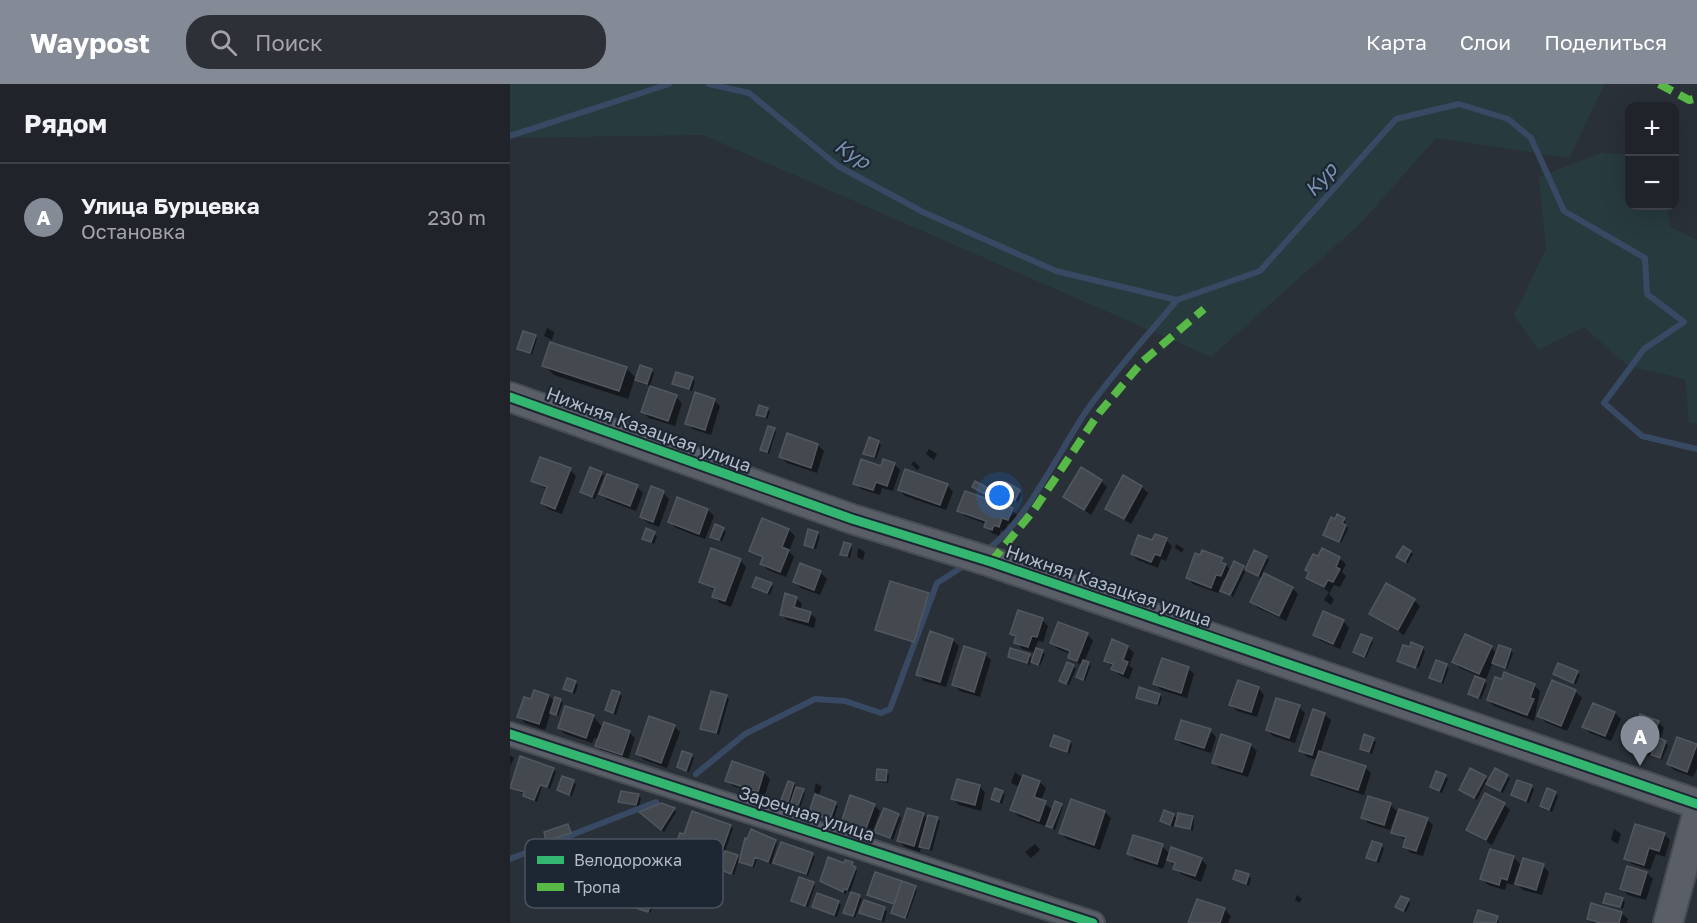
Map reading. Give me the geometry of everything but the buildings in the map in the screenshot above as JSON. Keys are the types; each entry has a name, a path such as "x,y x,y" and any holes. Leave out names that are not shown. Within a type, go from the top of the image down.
{"street":[{"name":"Нижняя Казацкая улица","path":"510,397 852,519 991,562 1697,804"},
{"name":"Заречная улица","path":"510,734 1093,923"},
{"path":"1668,923 1697,815"}],"green space":[{"path":"510,84 1605,84 1569,158 1436,138 1361,223 1211,357 703,135 510,138"},
{"path":"1601,153 1625,154 1625,210 1667,210 1671,227 1697,240 1697,424 1689,422 1685,379 1628,366 1584,327 1538,350 1514,315 1546,249 1539,177"}],"waterway":[{"name":"Кур","path":"510,136 669,84"},
{"name":"Кур","path":"709,84 749,93 838,166 923,212 1056,271 1177,300 1260,271 1396,119 1459,104 1508,119 1531,138 1564,211 1645,258 1647,294 1684,322 1644,349 1604,403 1642,436 1697,449"},
{"path":"985,551 1014,524 1087,410 1119,368 1177,300"},
{"path":"696,774 745,734 815,699 845,701 881,713 890,709 937,583 967,564"},
{"path":"561,839 656,802"},
{"path":"510,859 525,853"}],"marked path":[{"path":"1659,84 1689,100 1697,98"},
{"path":"991,562 1034,510 1099,413 1142,362 1204,309"}],"cycle path":[{"path":"510,397 852,519 991,562 1697,804"},
{"path":"510,734 1093,923"}],"place":[{"name":"Улица Бурцевка","path":"1640,766"}]}
